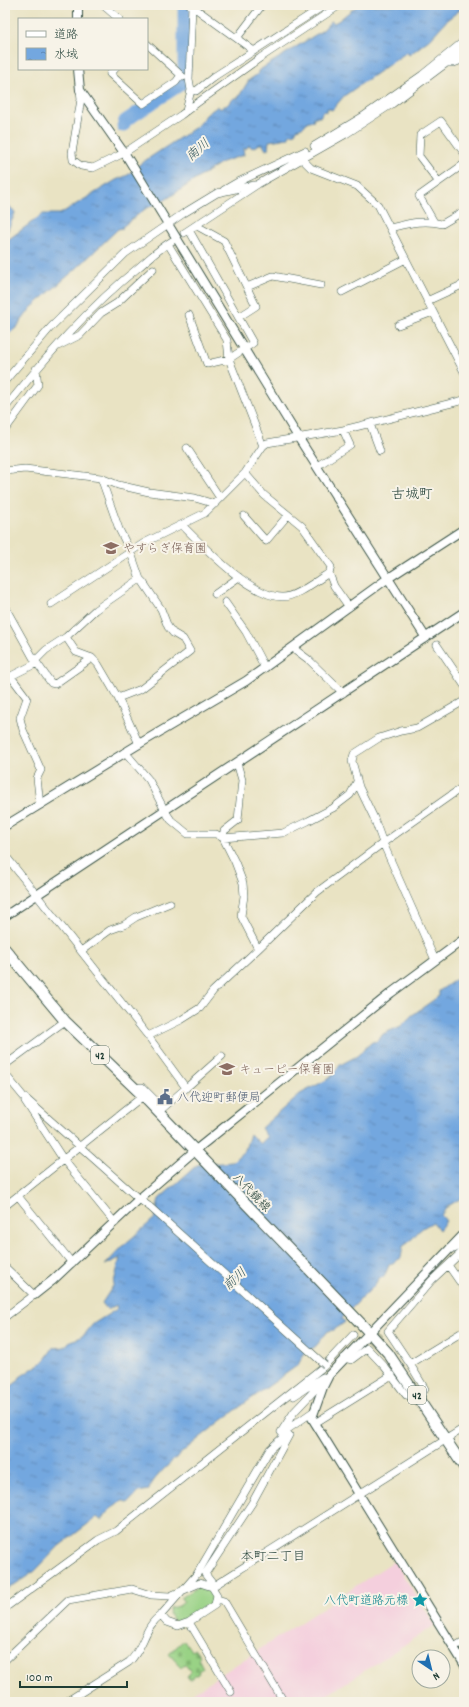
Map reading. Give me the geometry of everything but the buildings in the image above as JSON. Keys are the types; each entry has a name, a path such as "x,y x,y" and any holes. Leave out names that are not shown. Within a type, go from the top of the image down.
{"main road":[{"name":"八代鏡線","path":"5,949 65,1021 143,1096 388,1353 464,1466"}],"street":[{"path":"78,5 78,18"},
{"path":"103,5 118,18"},
{"path":"114,70 110,74 143,104 176,82 183,76 192,5 254,51"},
{"path":"237,38 262,5"},
{"path":"191,90 196,91 325,5"},
{"path":"78,70 80,99 72,153 74,160 81,166 93,168 125,155 260,58 340,5"},
{"path":"5,381 51,327 126,253 167,222 236,183 295,156 362,117 427,72 464,41"},
{"path":"148,45 183,76 191,90 186,111"},
{"path":"189,315 207,364 229,359 253,343 239,317 186,231 197,226 258,184 301,158 346,134 392,104 464,50"},
{"path":"448,63 464,60"},
{"path":"80,90 125,155 298,437 387,579 426,638"},
{"path":"438,181 419,156 420,135 441,121 464,152"},
{"path":"301,158 311,168 358,186 378,206 464,372"},
{"path":"434,222 419,196 438,181 464,164"},
{"path":"217,193 258,184"},
{"path":"390,228 413,222 434,222 442,224 464,211"},
{"path":"197,226 224,241 248,288 256,306 239,317"},
{"path":"5,408 54,348 114,287 170,242 227,340 229,359 263,446"},
{"path":"342,292 406,259"},
{"path":"54,348 80,335 101,313 117,303 153,269"},
{"path":"248,288 274,276 321,285"},
{"path":"427,301 464,284"},
{"path":"398,325 433,312"},
{"path":"5,430 38,385 36,369"},
{"path":"51,604 131,553 144,543 205,513 245,473 263,446 267,443 343,430 464,400"},
{"path":"370,424 380,451"},
{"path":"317,466 350,445 343,430"},
{"path":"187,448 220,498"},
{"path":"5,471 25,469 101,478 118,485 149,492 195,498 215,504"},
{"path":"245,473 264,495 302,526 331,568 329,573 334,586 349,607"},
{"path":"101,478 119,529 131,553 140,579 161,609 168,627 173,633 183,639 190,651 141,689 118,698"},
{"path":"244,516 266,541 288,515"},
{"path":"182,525 223,566 256,589 273,596 291,596 329,573"},
{"path":"5,826 265,668 387,579 464,529"},
{"path":"215,594 239,577"},
{"path":"40,805 37,778 40,770 23,730 20,718 27,698 12,678 13,675 36,662 46,650 66,637 95,610 140,579"},
{"path":"225,602 246,632 265,668"},
{"path":"5,607 36,662 50,683 56,684 92,658"},
{"path":"5,916 464,612"},
{"path":"66,637 76,652 92,658 98,664 118,698 139,744"},
{"path":"437,645 464,685"},
{"path":"293,648 309,660 343,693"},
{"path":"435,960 383,843 358,782 352,761 354,754 380,738 401,731 417,728 464,701"},
{"path":"125,752 149,780 171,820 188,834 216,834 223,838 235,862 243,883 244,896 241,916 258,949"},
{"path":"223,838 224,831 238,820 242,780 237,763"},
{"path":"223,838 282,833 333,808 350,795 358,782"},
{"path":"148,1036 181,1020 200,1008 212,991 317,892 464,786"},
{"path":"5,855 148,1036 186,1088"},
{"path":"81,951 110,930 124,926 136,918 170,903"},
{"path":"5,1317 72,1263 139,1199 198,1154 391,993 464,939"},
{"path":"5,1065 65,1021"},
{"path":"134,1088 142,1087 163,1108 222,1056"},
{"path":"5,1074 23,1096 139,1199 150,1206 325,1365 330,1373"},
{"path":"23,1096 28,1107 63,1159 114,1223"},
{"path":"5,1206 143,1096"},
{"path":"18,1196 72,1263"},
{"path":"66,1702 129,1662 137,1654 151,1624 184,1591 197,1574 221,1531 294,1412 344,1358 367,1330 411,1291 464,1234"},
{"path":"450,1248 454,1249 464,1243"},
{"path":"344,1358 351,1360 369,1346 406,1395 420,1400 426,1389 410,1364 384,1332 464,1250"},
{"path":"448,1265 464,1288"},
{"path":"5,1267 34,1295"},
{"path":"410,1364 464,1331"},
{"path":"5,1608 98,1540 116,1531 322,1367 353,1335"},
{"path":"294,1396 330,1373"},
{"path":"217,1599 212,1583 205,1574 252,1503 275,1462 285,1440 292,1431 314,1417 330,1373"},
{"path":"274,1445 282,1438 288,1429 314,1417 392,1375"},
{"path":"314,1417 464,1664"},
{"path":"212,1587 464,1428"},
{"path":"5,1660 52,1617 68,1600 132,1590 151,1595 170,1596 200,1583 212,1587"},
{"path":"161,1615 173,1625 183,1626 213,1606 217,1599"},
{"path":"217,1599 224,1601 284,1702"},
{"path":"189,1622 232,1692"},
{"path":"454,1647 464,1641"}],"shaded area":[{"path":"394,1561 435,1625 316,1702 179,1702"}],"green space":[{"path":"199,1586 207,1587 214,1594 212,1603 184,1622 175,1622 169,1614 170,1608 179,1606 184,1602 181,1598"},
{"path":"184,1640 191,1651 195,1649 200,1656 198,1658 203,1668 190,1680 187,1676 191,1672 185,1664 181,1667 169,1654"}],"water":[{"name":"南川","path":"358,5 464,5 464,7 448,19 430,39 409,55 407,52 344,96 332,110 327,108 327,112 323,111 320,117 314,117 313,121 308,121 304,126 297,129 295,133 290,134 288,138 269,141 268,149 266,150 262,143 252,148 249,145 247,148 243,149 244,155 222,162 165,200 145,209 122,227 123,228 118,229 77,268 31,308 17,327 5,337 5,242 43,214 60,214 116,180 128,175 140,164 196,127 207,114 218,106 220,109 226,106 234,98 238,98 249,80 258,74 258,71 323,30 331,21 334,23 338,21"},
{"path":"5,197 7,203 15,213 5,237"},
{"name":"前川","path":"464,974 464,1198 463,1197 448,1206 441,1215 446,1221 439,1230 433,1222 424,1227 403,1246 401,1258 389,1265 384,1277 379,1278 374,1286 342,1318 345,1322 334,1330 328,1331 316,1346 303,1355 298,1365 191,1445 170,1463 155,1479 149,1490 138,1492 128,1503 122,1500 109,1510 102,1521 97,1517 59,1546 35,1571 5,1591 5,1391 18,1381 20,1377 44,1361 53,1348 65,1347 70,1341 85,1334 93,1324 117,1309 116,1305 108,1310 102,1303 113,1286 120,1258 105,1265 125,1244 155,1218 159,1199 197,1165 232,1162 245,1150 250,1134 260,1144 267,1137 261,1128 300,1094 330,1078 340,1065 357,1056 372,1042 378,1041 383,1034 401,1026 411,1016 439,996 439,991"}],"waterway":[{"path":"123,126 125,121 181,84 184,69 184,5"}],"tunnel":[{"path":"370,1344 381,1333"}],"place":[{"name":"やすらぎ保育園","path":"111,548"},
{"name":"キューピー保育園","path":"227,1069"},
{"name":"八代迎町郵便局","path":"165,1097"},
{"name":"八代町道路元標","path":"420,1600"}],"district":[{"name":"古城町","path":"412,493"},
{"name":"本町二丁目","path":"273,1555"}]}
